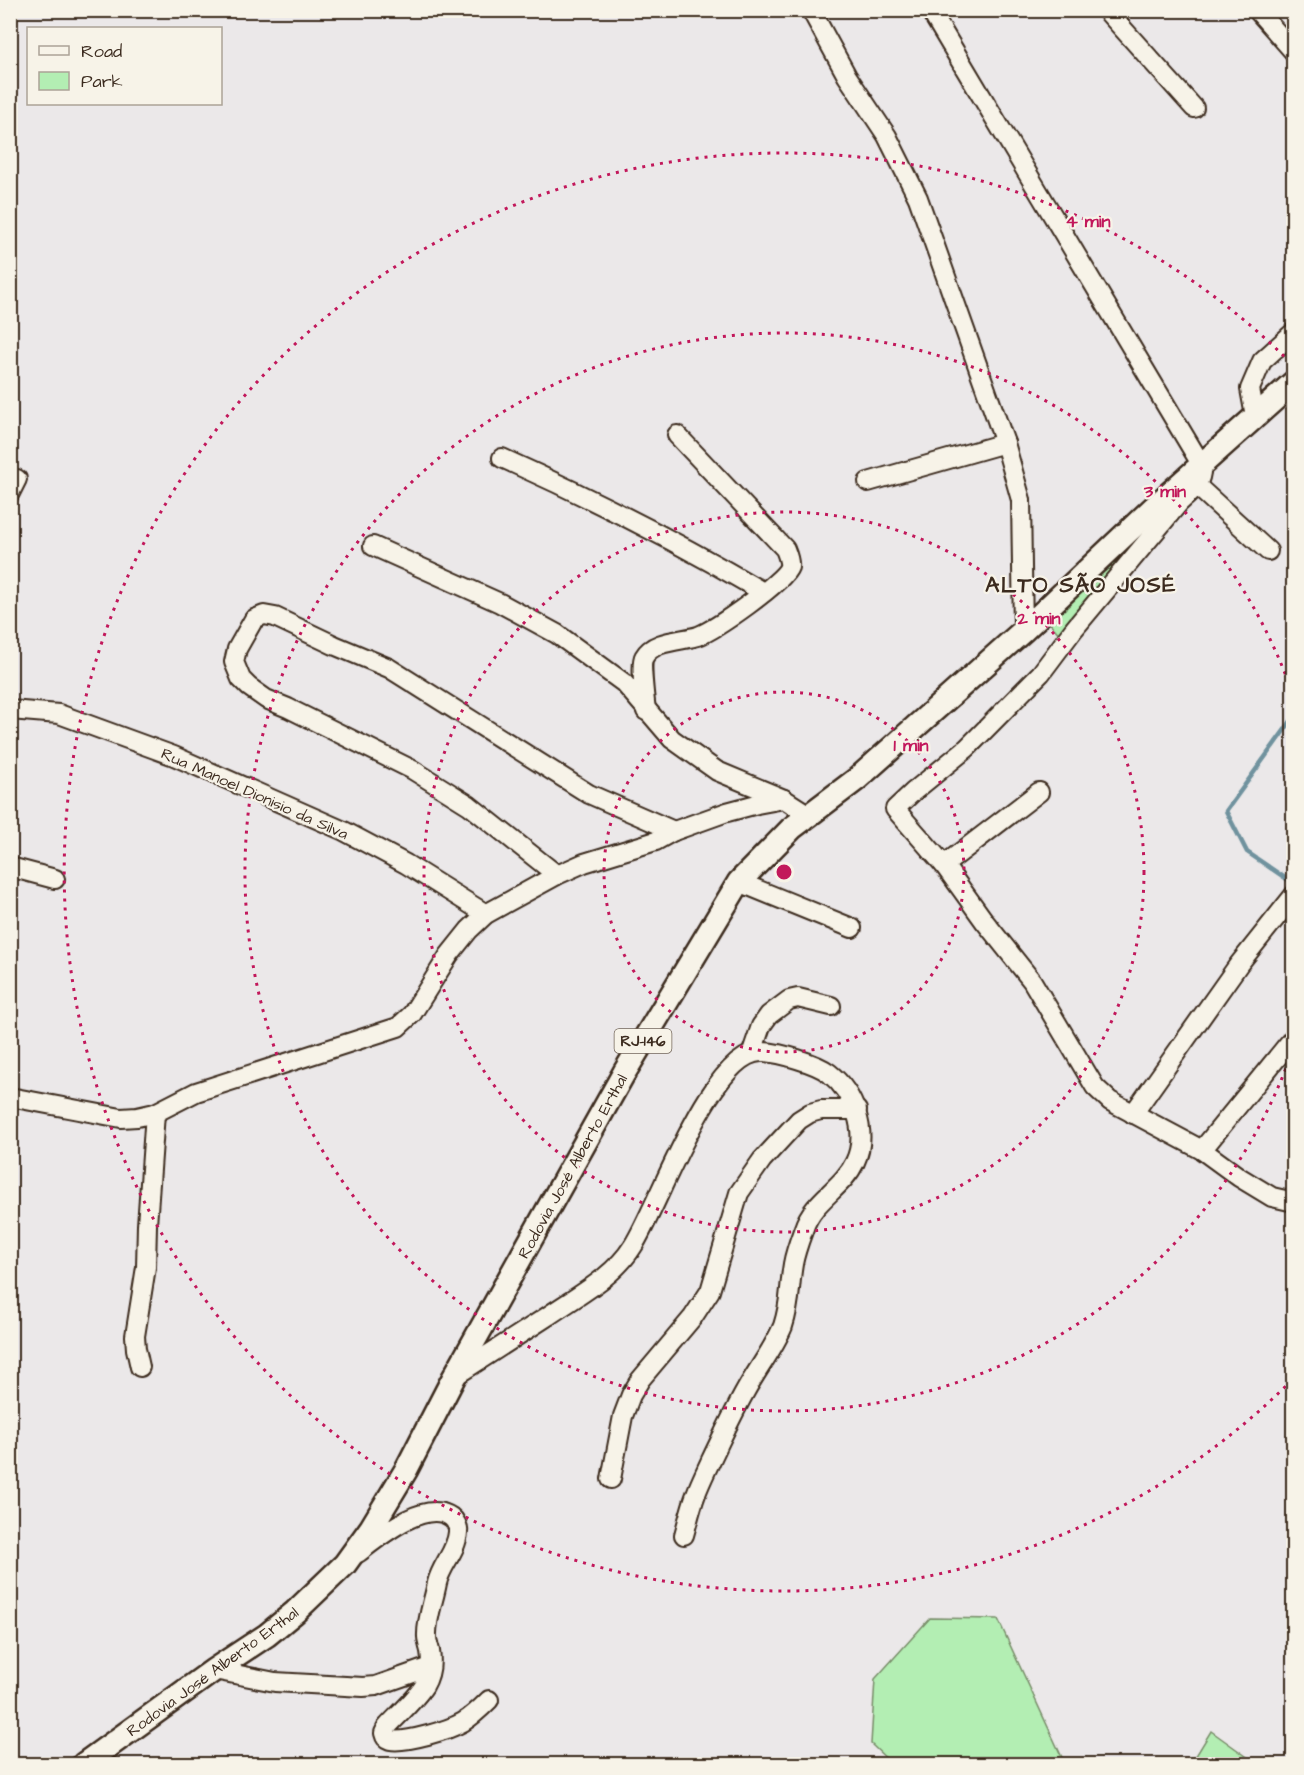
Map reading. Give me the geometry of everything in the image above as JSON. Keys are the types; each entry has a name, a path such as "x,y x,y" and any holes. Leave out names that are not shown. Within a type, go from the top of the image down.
{"main road":[{"name":"Rodovia José Alberto Erthal","path":"84,1764 214,1670 267,1635 295,1612 345,1564 371,1528 406,1470 454,1377 624,1073 739,882 792,828 857,779 1199,475 1255,416 1293,383"}],"street":[{"path":"811,10 847,76 887,136 918,198 1005,443 1021,500 1023,631"},
{"path":"930,10 1199,475 1268,551"},
{"path":"1106,10 1194,108"},
{"path":"1257,10 1293,52"},
{"path":"1255,416 1250,389 1262,361 1293,332"},
{"path":"646,711 642,663 647,653 663,644 700,635 727,621 779,580 789,566 785,549 677,435"},
{"path":"868,482 1005,443"},
{"path":"502,458 571,489 706,559 763,592"},
{"path":"1199,475 1041,673 967,748 895,808 944,865 1032,981 1095,1087 1110,1101 1202,1150 1272,1197 1293,1202"},
{"path":"373,546 500,603 557,634 624,683 672,739 717,771 784,799 809,815"},
{"path":"557,875 469,805 413,770 266,699 249,687 241,679 234,662 237,649 254,620 264,615 275,616 334,645 389,668 589,794 674,831"},
{"name":"Rua Manoel Dionisio da Silva","path":"10,710 59,714 174,756 344,831 406,864 486,914"},
{"path":"944,865 1039,792"},
{"path":"10,1097 121,1118 155,1113 196,1092 398,1027 412,1014 456,946 486,914 557,875 584,863 656,841 674,831 727,812 784,799"},
{"path":"10,867 55,879"},
{"path":"739,882 852,928"},
{"path":"1133,1114 1239,964 1293,895"},
{"path":"752,1052 761,1026 769,1015 789,1000 798,998 831,1006"},
{"path":"1202,1150 1293,1036"},
{"path":"454,1377 610,1273 632,1248 703,1105 726,1072 739,1060 752,1052 763,1051 828,1072 846,1091 856,1110 860,1128 859,1151 846,1175 819,1203 804,1226 793,1262 791,1299 783,1324 721,1438 696,1492 684,1535"},
{"path":"611,1479 623,1416 631,1395 640,1380 693,1317 710,1291 740,1193 750,1176 799,1120 810,1113 821,1110 856,1110"},
{"path":"140,1367 135,1336 147,1267 147,1225 155,1113"},
{"path":"345,1564 379,1537 399,1524 425,1512 444,1512 453,1518 459,1529 456,1543 439,1576 426,1638 430,1652 429,1676 423,1688 384,1733 389,1740 438,1733 476,1714 489,1700"},
{"path":"214,1670 275,1682 363,1687 376,1686 430,1667"}],"green space":[{"path":"1153,529 1061,636 1048,621"},
{"path":"930,1618 998,1619 1065,1764 892,1764 871,1744 875,1679"},
{"path":"1211,1731 1257,1764 1191,1764"}],"waterway":[{"path":"1294,717 1226,811 1247,852 1294,884"}],"district":[{"name":"ALTO SÃO JOSÉ","path":"1081,584"}]}
